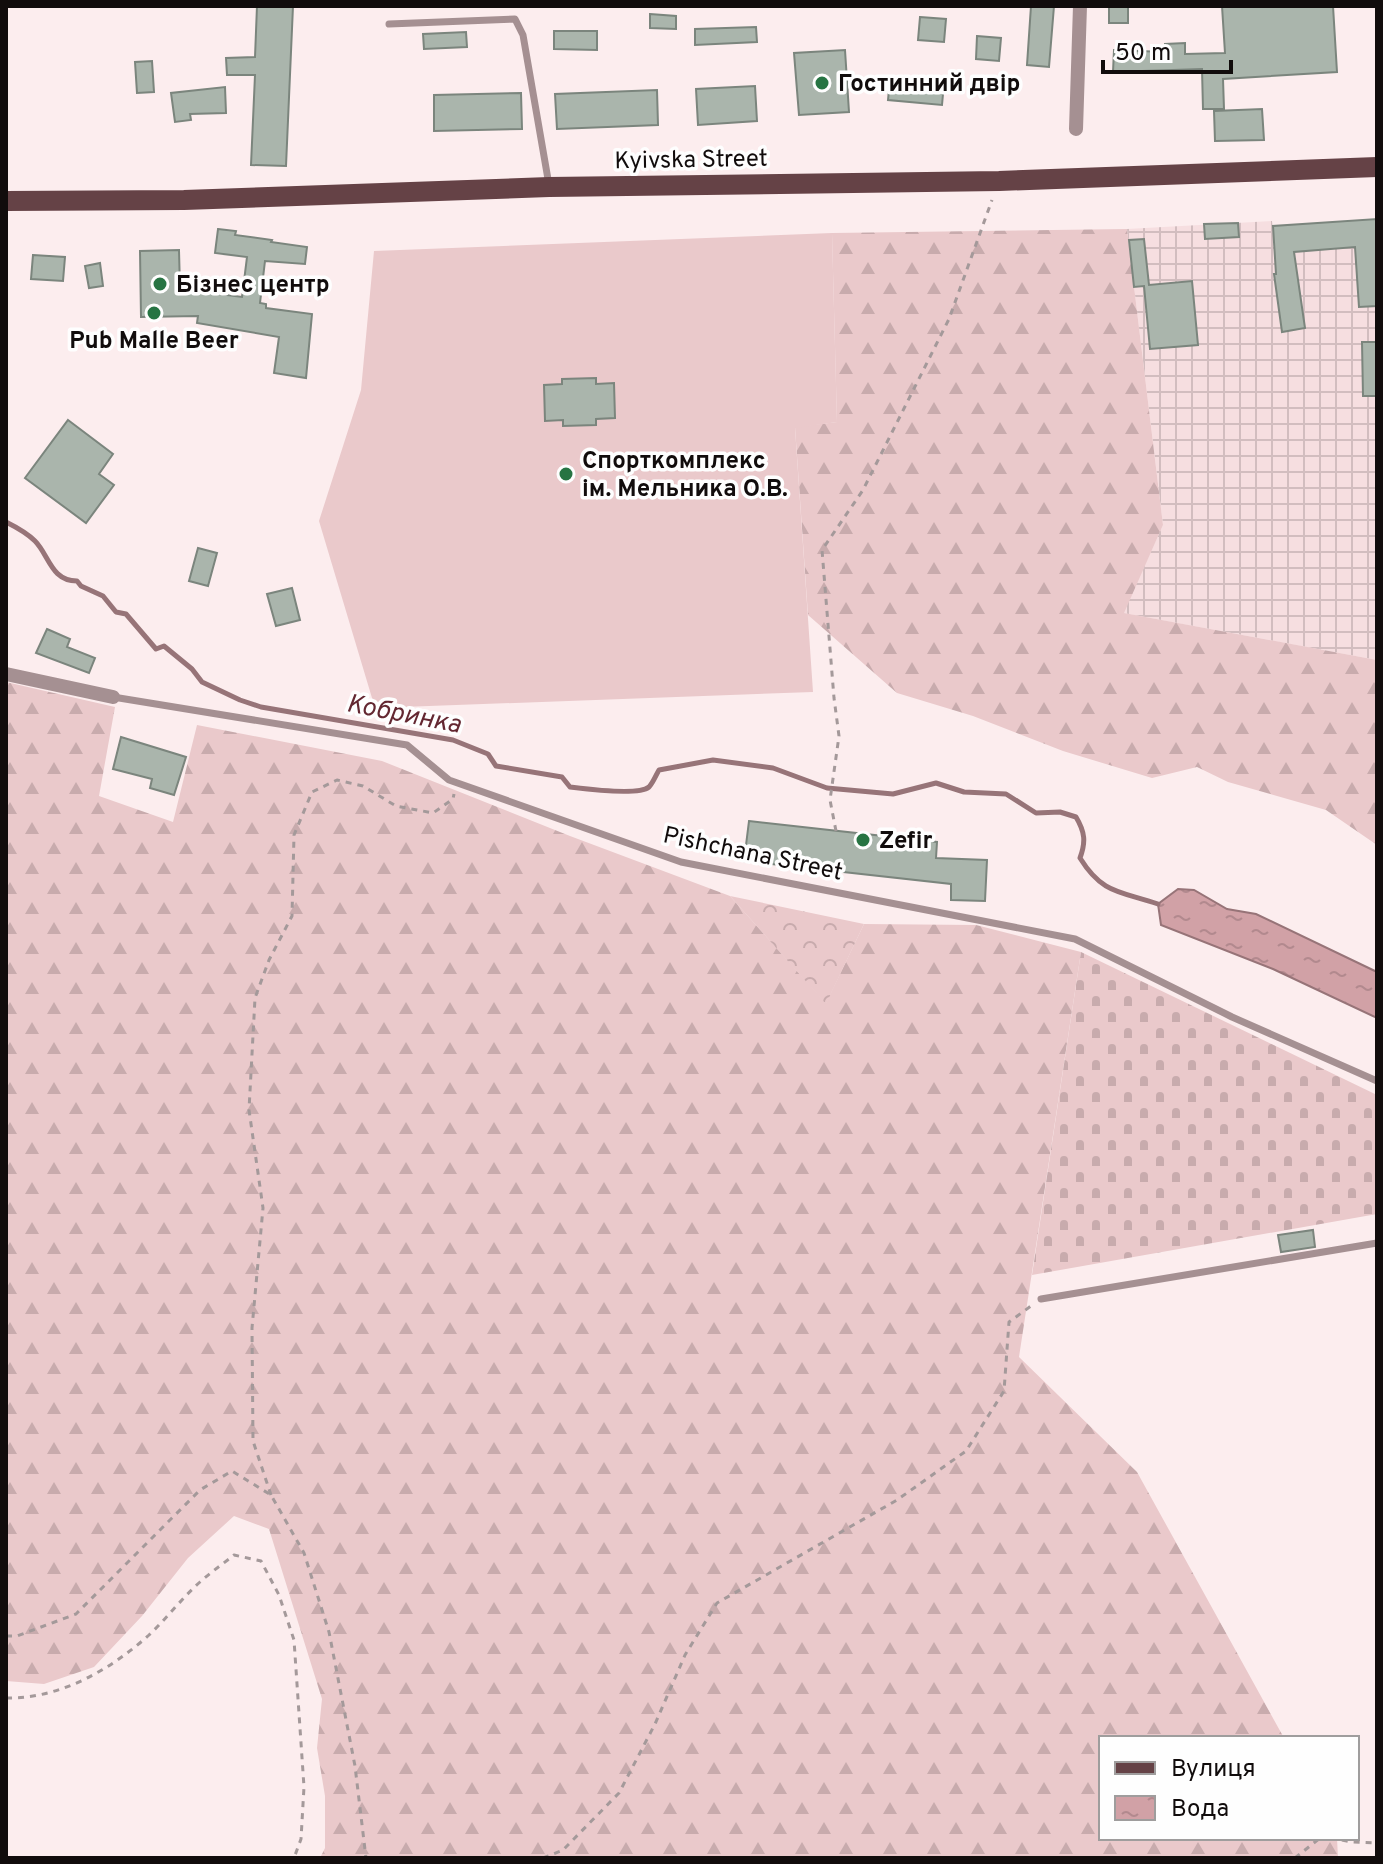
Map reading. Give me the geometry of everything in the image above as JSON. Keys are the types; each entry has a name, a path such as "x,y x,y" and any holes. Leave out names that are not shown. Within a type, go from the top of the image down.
{"main road":[{"name":"Kyivska Street","path":"6,201 184,200 549,187 999,181 1377,167"}],"street":[{"path":"1076,129 1080,6"},
{"path":"6,674 113,697"}],"lane":[{"path":"389,24 515,19 523,35 549,187"},
{"name":"Pishchana Street","path":"113,697 407,745 449,780 681,862 1075,939 1232,1017 1377,1081"},
{"path":"1041,1299 1377,1243"}],"path":[{"path":"836,831 830,800 839,736 822,550 863,490 949,319 999,181"},
{"path":"366,1858 355,1766 329,1632 304,1553 271,1495 253,1441 252,1328 263,1208 249,1110 255,998 269,960 292,916 294,835 312,792 337,780 363,786 396,806 433,813 453,799 458,783"},
{"path":"543,1858 563,1850 619,1793 655,1724 685,1655 717,1603 897,1500 966,1451 1004,1391 1009,1322 1041,1299"},
{"path":"6,1636 17,1636 76,1614 200,1490 232,1471 271,1495"},
{"path":"6,1698 23,1699 67,1687 105,1670 149,1635 200,1582 234,1555 261,1561 279,1595 294,1640 304,1787 301,1839 294,1858"},
{"path":"1295,1858 1318,1840"},
{"path":"1349,1840 1377,1843"}],"shaded area":[{"path":"1272,221 1275,253 1377,246 1377,660 1123,613 1163,525 1127,229"}],"green space":[{"path":"1127,229 1163,525 1124,613 1377,660 1377,845 1326,810 1228,782 1197,767 1152,778 1063,751 973,716 897,693 808,615 795,427 837,422 832,233"},
{"name":"Спорткомплекс ім. Мельника О.В.","path":"832,233 837,422 795,428 813,692 375,708 319,521 361,390 374,251"},
{"path":"6,682 115,707 99,796 173,822 197,725 382,761 730,896 826,1003 864,924 976,925 1081,952 1019,1357 1137,1472 1283,1736 1099,1736 1099,1840 1337,1840 1338,1858 320,1858 325,1848 325,1796 317,1748 322,1699 269,1529 234,1516 188,1558 142,1616 94,1667 44,1684 6,1681"},
{"path":"730,896 864,924 826,1004"},
{"path":"1081,952 1377,1095 1377,1214 1032,1275"}],"water":[{"path":"1178,889 1194,890 1227,909 1256,914 1377,972 1377,1018 1273,969 1161,925 1158,904"}],"building":[{"path":"257,6 293,6 286,166 251,165 255,75 227,75 226,58 255,57"},
{"path":"1031,6 1054,6 1049,67 1027,65"},
{"path":"1109,6 1128,6 1128,23 1109,23"},
{"path":"1222,6 1333,6 1337,72 1223,79 1224,109 1203,109 1202,69 1113,72 1114,50 1165,52 1165,44 1185,43 1185,54 1225,53"},
{"path":"650,14 676,16 676,29 650,28"},
{"path":"920,17 946,19 944,42 918,40"},
{"path":"756,27 757,42 695,45 695,29"},
{"path":"554,31 597,31 597,50 554,49"},
{"path":"466,32 467,47 424,49 423,34"},
{"path":"977,36 1001,38 999,61 976,59"},
{"name":"Гостинний двір","path":"845,50 849,112 799,115 794,53"},
{"path":"152,61 154,92 137,93 135,62"},
{"path":"890,79 944,83 942,105 888,100"},
{"path":"755,86 757,121 698,125 696,89"},
{"path":"225,87 226,113 190,114 191,120 175,122 171,93"},
{"path":"657,90 658,125 557,129 555,94"},
{"path":"521,93 522,129 434,131 434,95"},
{"path":"1262,109 1264,140 1215,141 1214,111"},
{"path":"1377,219 1377,306 1359,307 1355,247 1294,252 1305,328 1282,332 1274,274 1273,226"},
{"path":"1238,223 1239,237 1205,239 1204,224"},
{"path":"218,229 236,231 235,235 307,247 305,264 265,261 260,303 266,304 266,308 312,314 306,378 274,373 279,337 197,323 198,316 141,317 140,251 179,250 180,289 242,297 247,257 215,253"},
{"path":"1144,239 1149,285 1192,281 1198,345 1150,349 1144,286 1134,287 1129,240"},
{"path":"33,255 65,257 63,281 31,279"},
{"path":"100,263 103,286 89,288 85,266"},
{"path":"1362,342 1377,342 1377,396 1363,396"},
{"path":"596,378 596,384 614,383 615,418 596,419 596,425 563,426 563,420 545,421 544,385 562,384 562,379"},
{"path":"68,420 113,454 99,474 114,485 86,523 25,478"},
{"path":"198,548 217,553 208,586 189,581"},
{"path":"292,588 300,620 276,626 267,594"},
{"path":"47,629 70,639 67,647 95,658 89,673 36,653"},
{"path":"121,737 186,757 174,795 150,788 152,779 113,769"},
{"path":"749,821 937,842 936,858 987,860 985,901 951,900 951,884 744,861"},
{"path":"1313,1230 1315,1247 1281,1252 1278,1235"}],"waterway":[{"name":"Кобринка","path":"6,522 35,541 61,577 77,581 103,596 116,612 126,614 156,649 164,646 192,669 202,682 261,707 453,740 488,754 496,766 562,777 570,787 578,788 643,790 649,787 659,770 713,760 773,768 827,788 893,794 936,783 964,792 1006,794 1036,813 1060,812 1076,817 1084,837 1080,858 1088,870 1114,890 1158,904"}],"place":[{"name":"Гостинний двір","path":"822,83"},
{"name":"Бізнес центр","path":"160,284"},
{"name":"Pub Malle Beer","path":"154,313"},
{"name":"Спорткомплекс ім. Мельника О.В.","path":"566,474"},
{"name":"Zefir","path":"863,840"}]}
